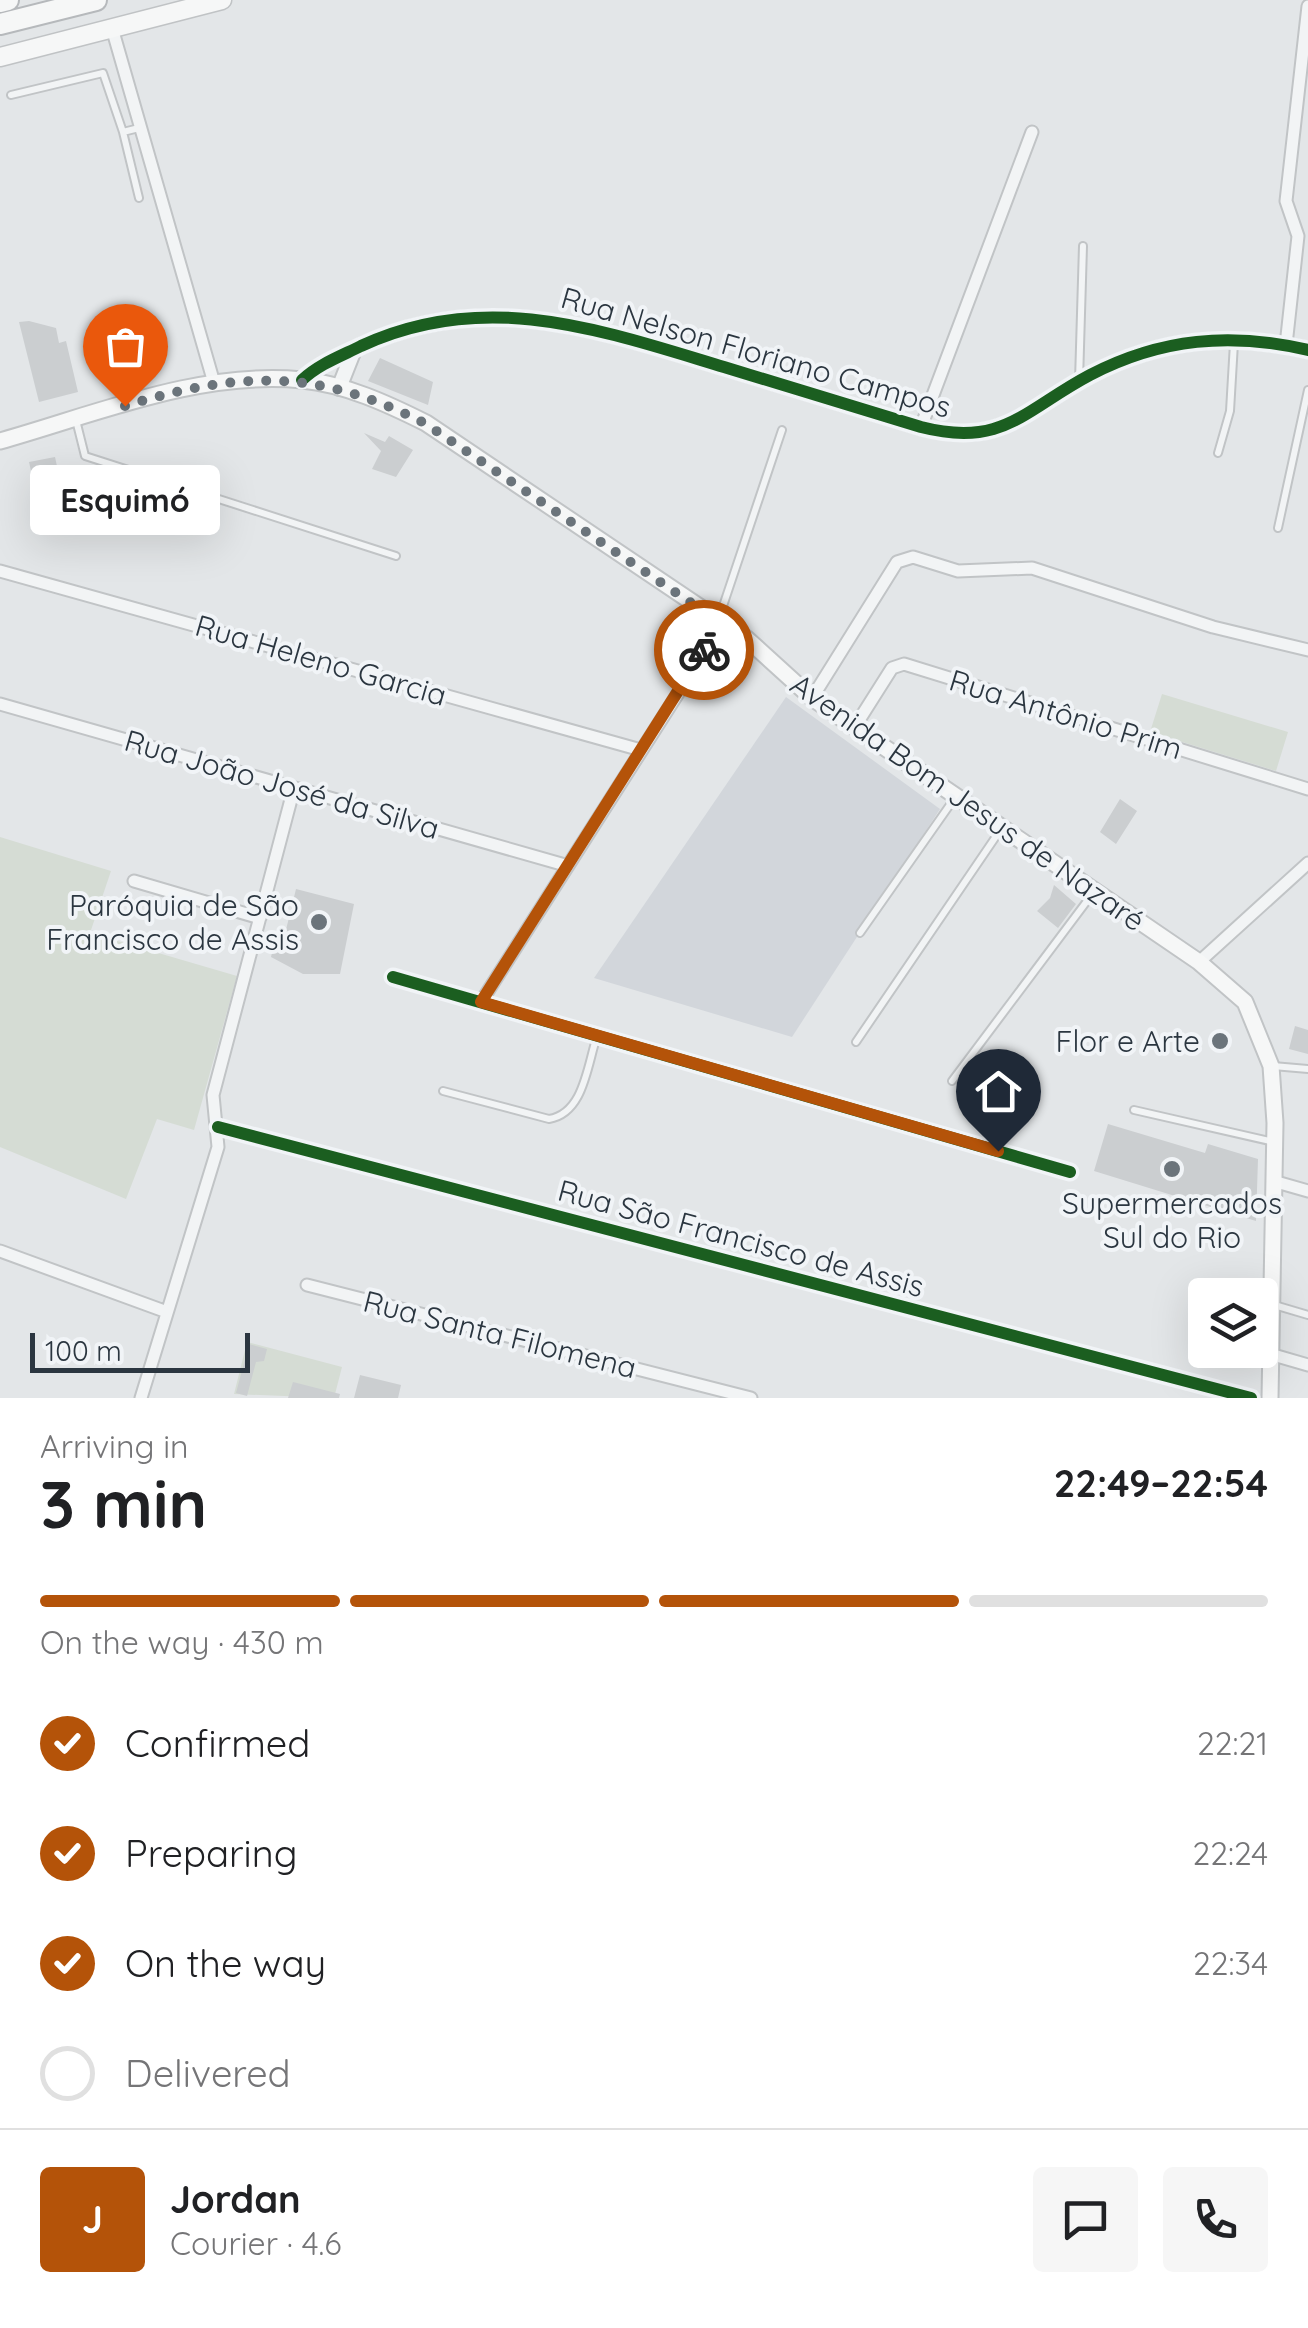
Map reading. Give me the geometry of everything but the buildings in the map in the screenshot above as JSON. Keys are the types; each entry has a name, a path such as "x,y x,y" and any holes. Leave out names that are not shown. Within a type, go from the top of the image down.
{"highway":[{"path":"0,24 96,0"}],"main road":[{"path":"0,57 222,0"},
{"name":"Avenida Bom Jesus de Nazaré","path":"0,441 214,383 302,380 387,404 426,424 747,639 812,698 1199,962 1245,1002 1271,1066 1271,1278"},
{"name":"Avenida Bom Jesus de Nazaré","path":"1270,1368 1270,1398"}],"street":[{"path":"1286,345 1298,236 1286,201 1308,6"},
{"path":"112,28 214,383"},
{"path":"921,428 1032,132"},
{"name":"Rua Nelson Floriano Campos","path":"302,380 394,331 453,317 538,316 599,329 921,428 967,435 1000,430 1079,382 1161,349 1234,337 1308,350"},
{"path":"339,388 354,350"},
{"path":"812,698 897,562 913,557 958,571 1032,568 1213,627 1308,650"},
{"name":"Rua Heleno Garcia","path":"0,571 641,750"},
{"path":"481,1002 718,621"},
{"name":"Rua Antônio Prim","path":"854,728 892,668 904,664 1308,789"},
{"name":"Rua João José da Silva","path":"1,707 565,865"},
{"path":"141,1398 218,1147 213,1095 294,788"},
{"path":"1199,962 1308,863"},
{"path":"134,882 260,918"},
{"path":"393,977 1070,1172"},
{"name":"Rua São Francisco de Assis","path":"218,1127 1250,1398"},
{"path":"1273,1182 1308,1191"},
{"path":"0,1252 167,1312"},
{"name":"Rua Santa Filomena","path":"307,1284 751,1398"},
{"path":"1278,1356 1308,1364"}],"lane":[{"path":"11,95 103,73 123,132 138,198"},
{"path":"123,132 140,128"},
{"path":"1079,382 1082,246"},
{"path":"1218,453 1230,411 1234,337"},
{"path":"1278,528 1308,390"},
{"path":"76,419 86,456 396,556"},
{"path":"718,621 782,430"},
{"path":"860,933 954,798"},
{"path":"856,1042 1002,828"},
{"path":"952,1081 1093,892"},
{"path":"443,1091 550,1120 565,1116 574,1107 597,1036"},
{"path":"1271,1066 1308,1069"},
{"path":"1134,1110 1274,1142"},
{"path":"1278,1306 1308,1315"}],"shaded area":[{"path":"1162,694 1288,732 1276,771 1150,732"},
{"path":"786,697 940,809 792,1037 594,978"},
{"path":"0,837 111,871 90,933 237,976 194,1130 157,1119 126,1199 0,1147"},
{"path":"247,1342 342,1367 334,1398 234,1394"}],"cycle path":[{"path":"302,380 338,357 407,329 498,317 588,329 921,427 973,433 1012,422 1117,363 1170,346 1224,340 1308,350"},
{"path":"393,977 1070,1172"},
{"path":"218,1127 1251,1398"}],"way so far":[{"path":"125,406 214,383 302,380 387,404 426,424 718,621 704,650"}],"place":[{"name":"Esquimó","path":"125,406"},
{"name":"Paróquia de São Francisco de Assis","path":"319,922"},
{"name":"Flor e Arte","path":"1220,1041"},
{"name":"Supermercados Sul do Rio","path":"1172,1169"}],"route":[{"path":"704,650 481,1002 998,1151"}]}
